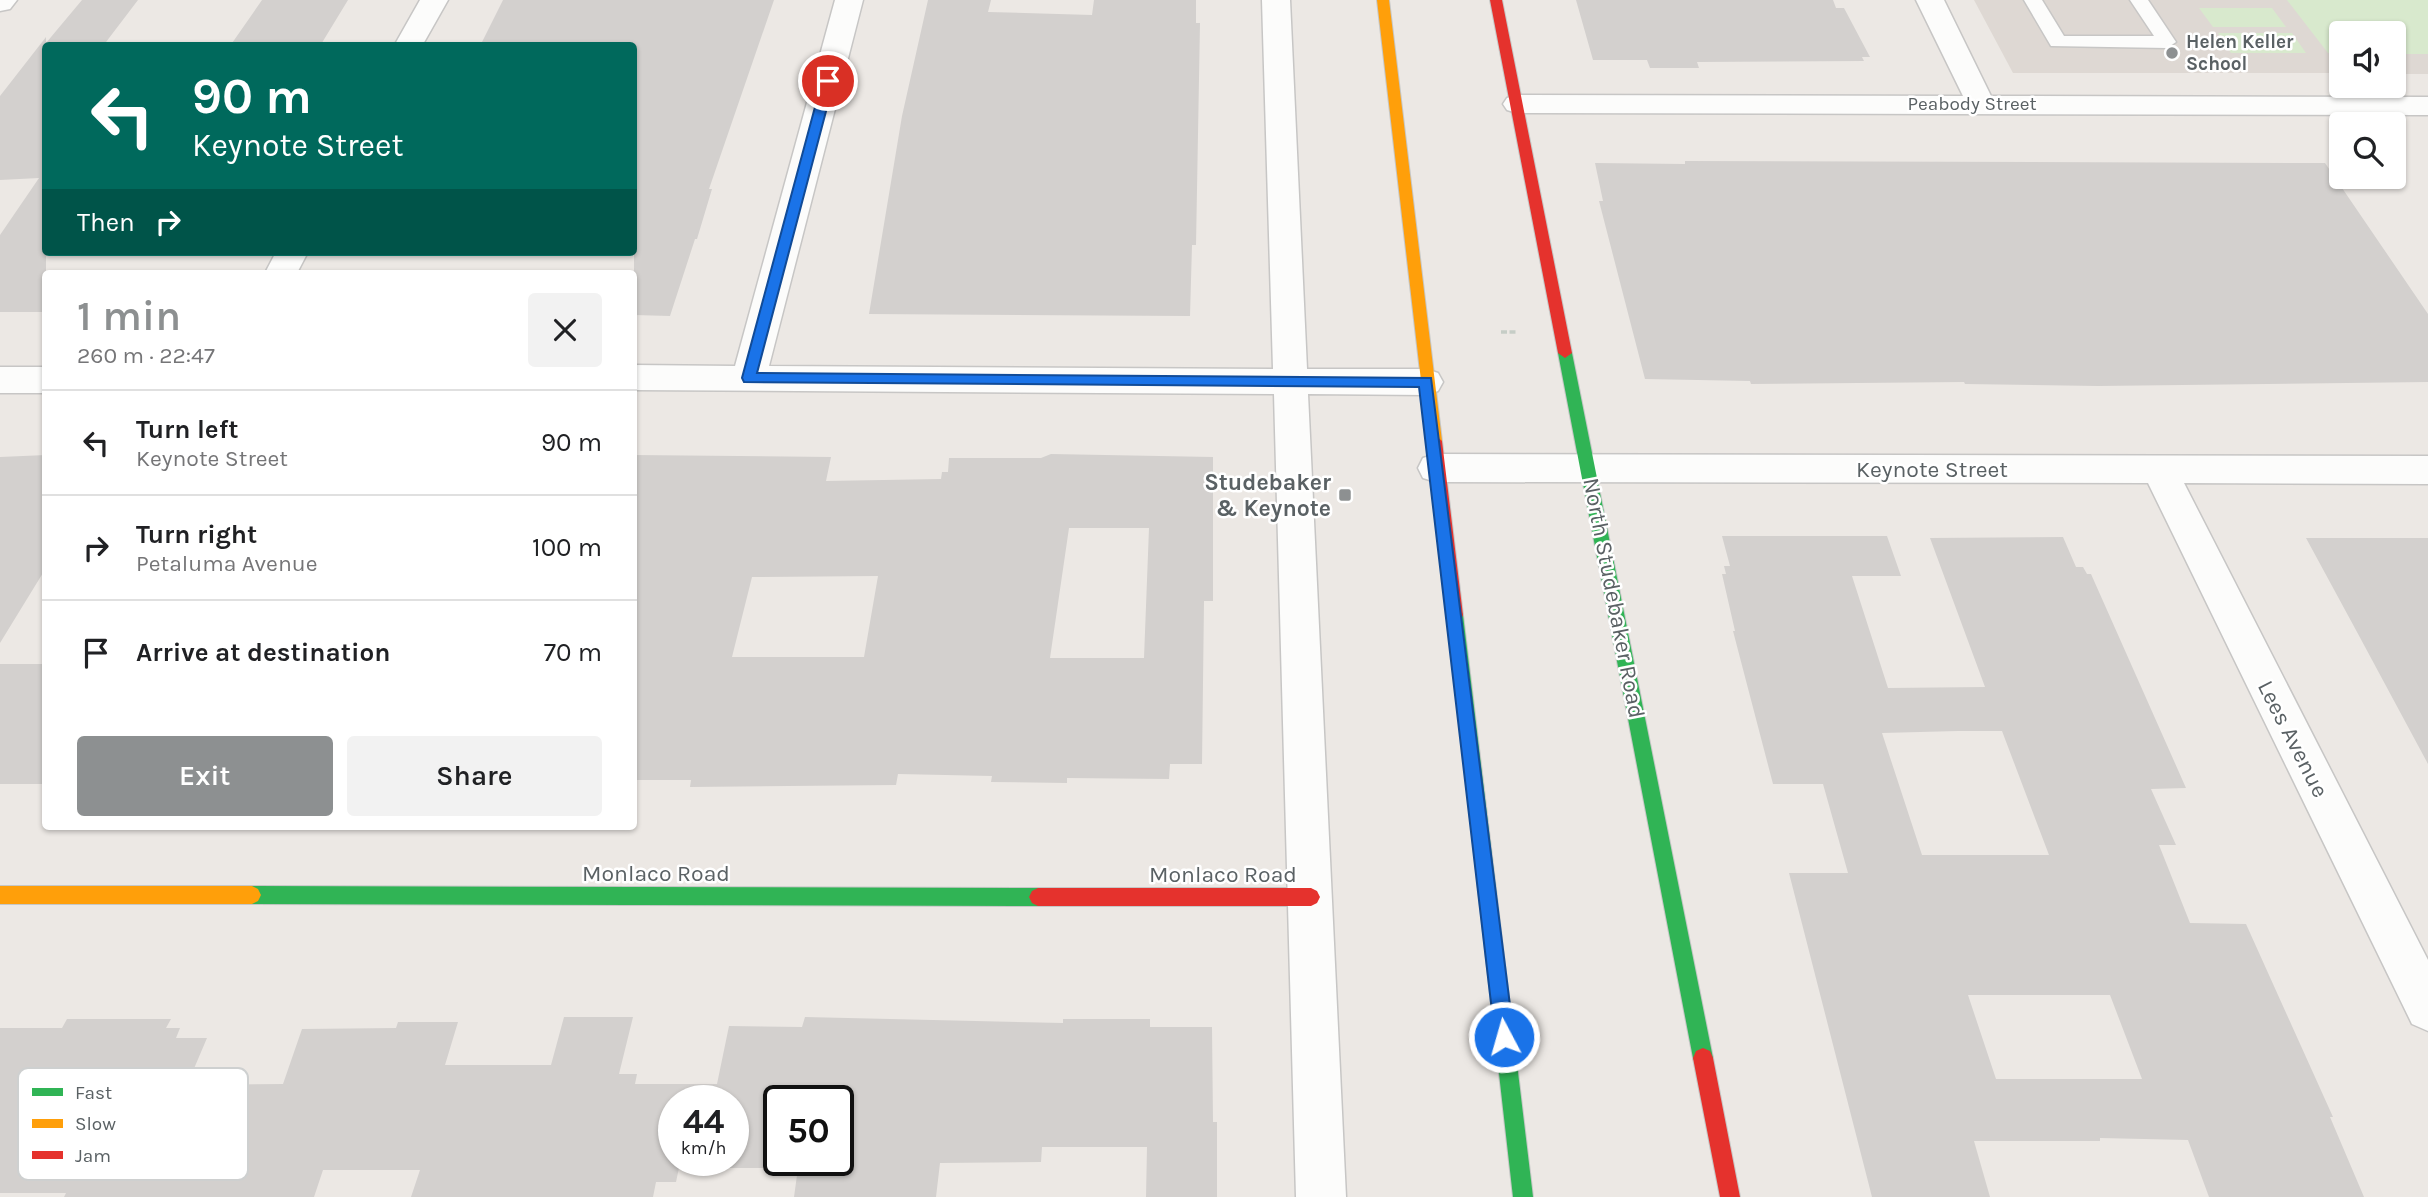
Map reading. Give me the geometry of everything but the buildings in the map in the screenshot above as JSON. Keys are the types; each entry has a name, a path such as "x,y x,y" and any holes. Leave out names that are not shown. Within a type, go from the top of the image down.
{"street":[{"path":"410,42 434,0"},
{"path":"749,378 849,0"},
{"path":"1276,0 1321,1197"},
{"path":"1383,0 1522,1197"},
{"name":"North Studebaker Road","path":"1496,0 1730,1197"},
{"path":"1930,0 1981,104"},
{"name":"Peabody Street","path":"1517,104 2428,106"},
{"path":"637,378 1426,382"},
{"path":"0,380 42,380"},
{"name":"Keynote Street","path":"1436,468 2428,470"},
{"name":"Lees Avenue","path":"2159,470 2428,1008"},
{"name":"Monlaco Road","path":"0,895 1311,897"}],"lane":[{"path":"2033,0 2058,42 2166,42 2139,0"}],"shaded area":[{"name":"Helen Keller School","path":"1974,0 2428,0 2428,74 2406,74 2406,21 2329,21 2329,73 2013,73"}],"green space":[{"path":"2287,0 2428,0 2428,54 2406,54 2406,21 2329,21 2328,53"},
{"path":"2199,8 2272,8 2286,27 2213,27"},
{"path":"2218,33 2292,33 2306,53 2231,53"}],"traffic: fast":[{"path":"1565,353 1703,1058"},
{"path":"1455,615 1523,1197"},
{"path":"252,895 1038,897"}],"traffic: slow":[{"path":"1383,0 1435,441"},
{"path":"0,895 252,895"}],"traffic: jam":[{"path":"1496,0 1565,353"},
{"path":"1435,441 1455,615"},
{"path":"1038,897 1311,897"},
{"path":"1703,1058 1730,1197"}],"place":[{"name":"Helen Keller School","path":"2172,53"},
{"name":"Studebaker & Keynote","path":"1345,495"}],"route":[{"path":"828,81 749,378 1426,382 1504,1037"}]}
